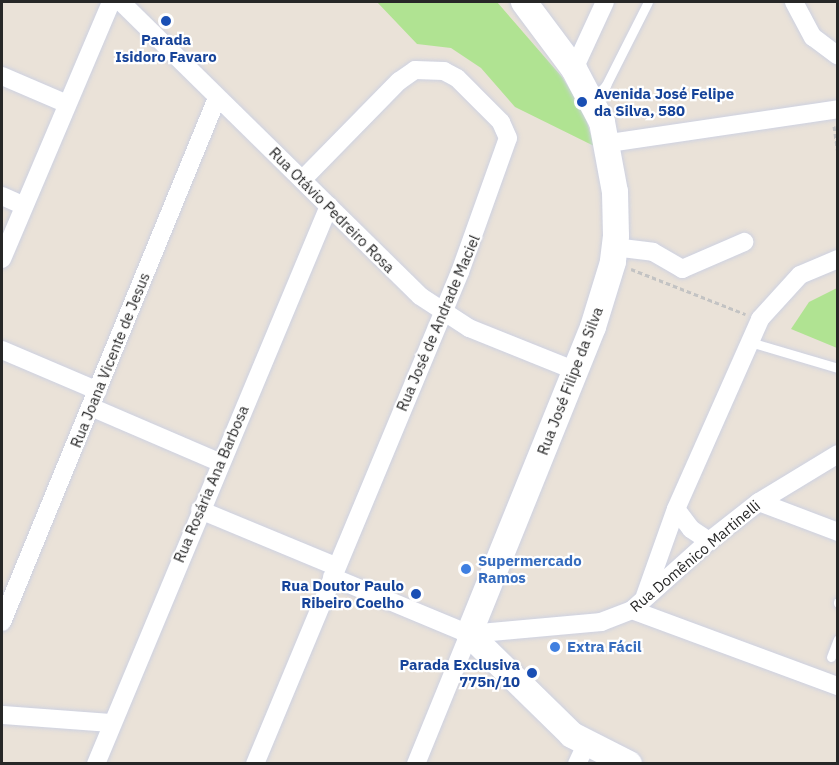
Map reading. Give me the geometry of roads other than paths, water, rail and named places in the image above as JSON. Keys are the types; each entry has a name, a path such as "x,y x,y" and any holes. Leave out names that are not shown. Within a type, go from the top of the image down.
{"main road":[{"name":"Rua José Filipe da Silva","path":"470,634 576,371 613,255 615,192 609,143 592,100 574,69 524,2"},
{"path":"470,634 558,722 582,754 628,764"}],"street":[{"path":"2,259 111,2"},
{"name":"Rua Otávio Pedreiro Rosa","path":"121,2 217,98 304,178 329,206 441,312 469,328 576,371"},
{"path":"574,69 605,2"},
{"path":"794,2 813,37 837,56"},
{"name":"Rua José de Andrade Maciel","path":"255,764 333,571 441,312 460,272 508,138 501,122 468,86 444,70 415,70 399,81 304,178"},
{"path":"2,75 67,104"},
{"name":"Rua Joana Vicente de Jesus","path":"2,622 217,98"},
{"path":"609,143 835,109"},
{"path":"2,196 24,206"},
{"name":"Rua Rosária Ana Barbosa","path":"96,764 219,462 329,206"},
{"path":"613,255 653,252 682,269 744,242"},
{"path":"837,258 800,275 760,319 676,509 638,605 837,686"},
{"path":"2,350 219,462"},
{"name":"Rua Domênico Martinelli","path":"470,634 601,622 638,605 709,541 759,502 837,454"},
{"path":"759,502 837,532"},
{"path":"676,509 691,529 709,541"},
{"path":"200,510 470,634"},
{"name":"Rua José Filipe da Silva","path":"416,764 470,634"},
{"path":"2,715 112,723"}],"lane":[{"path":"592,100 606,85 648,2"},
{"path":"750,342 837,368"},
{"path":"831,657 837,639"}],"place":[{"name":"Parada Isidoro Favaro","path":"166,21"},
{"name":"Avenida José Felipe da Silva, 580","path":"582,102"},
{"name":"Supermercado Ramos","path":"466,569"},
{"name":"Rua Doutor Paulo Ribeiro Coelho","path":"416,594"},
{"name":"Extra Fácil","path":"555,647"},
{"name":"Parada Exclusiva 775n/10","path":"532,673"}]}
